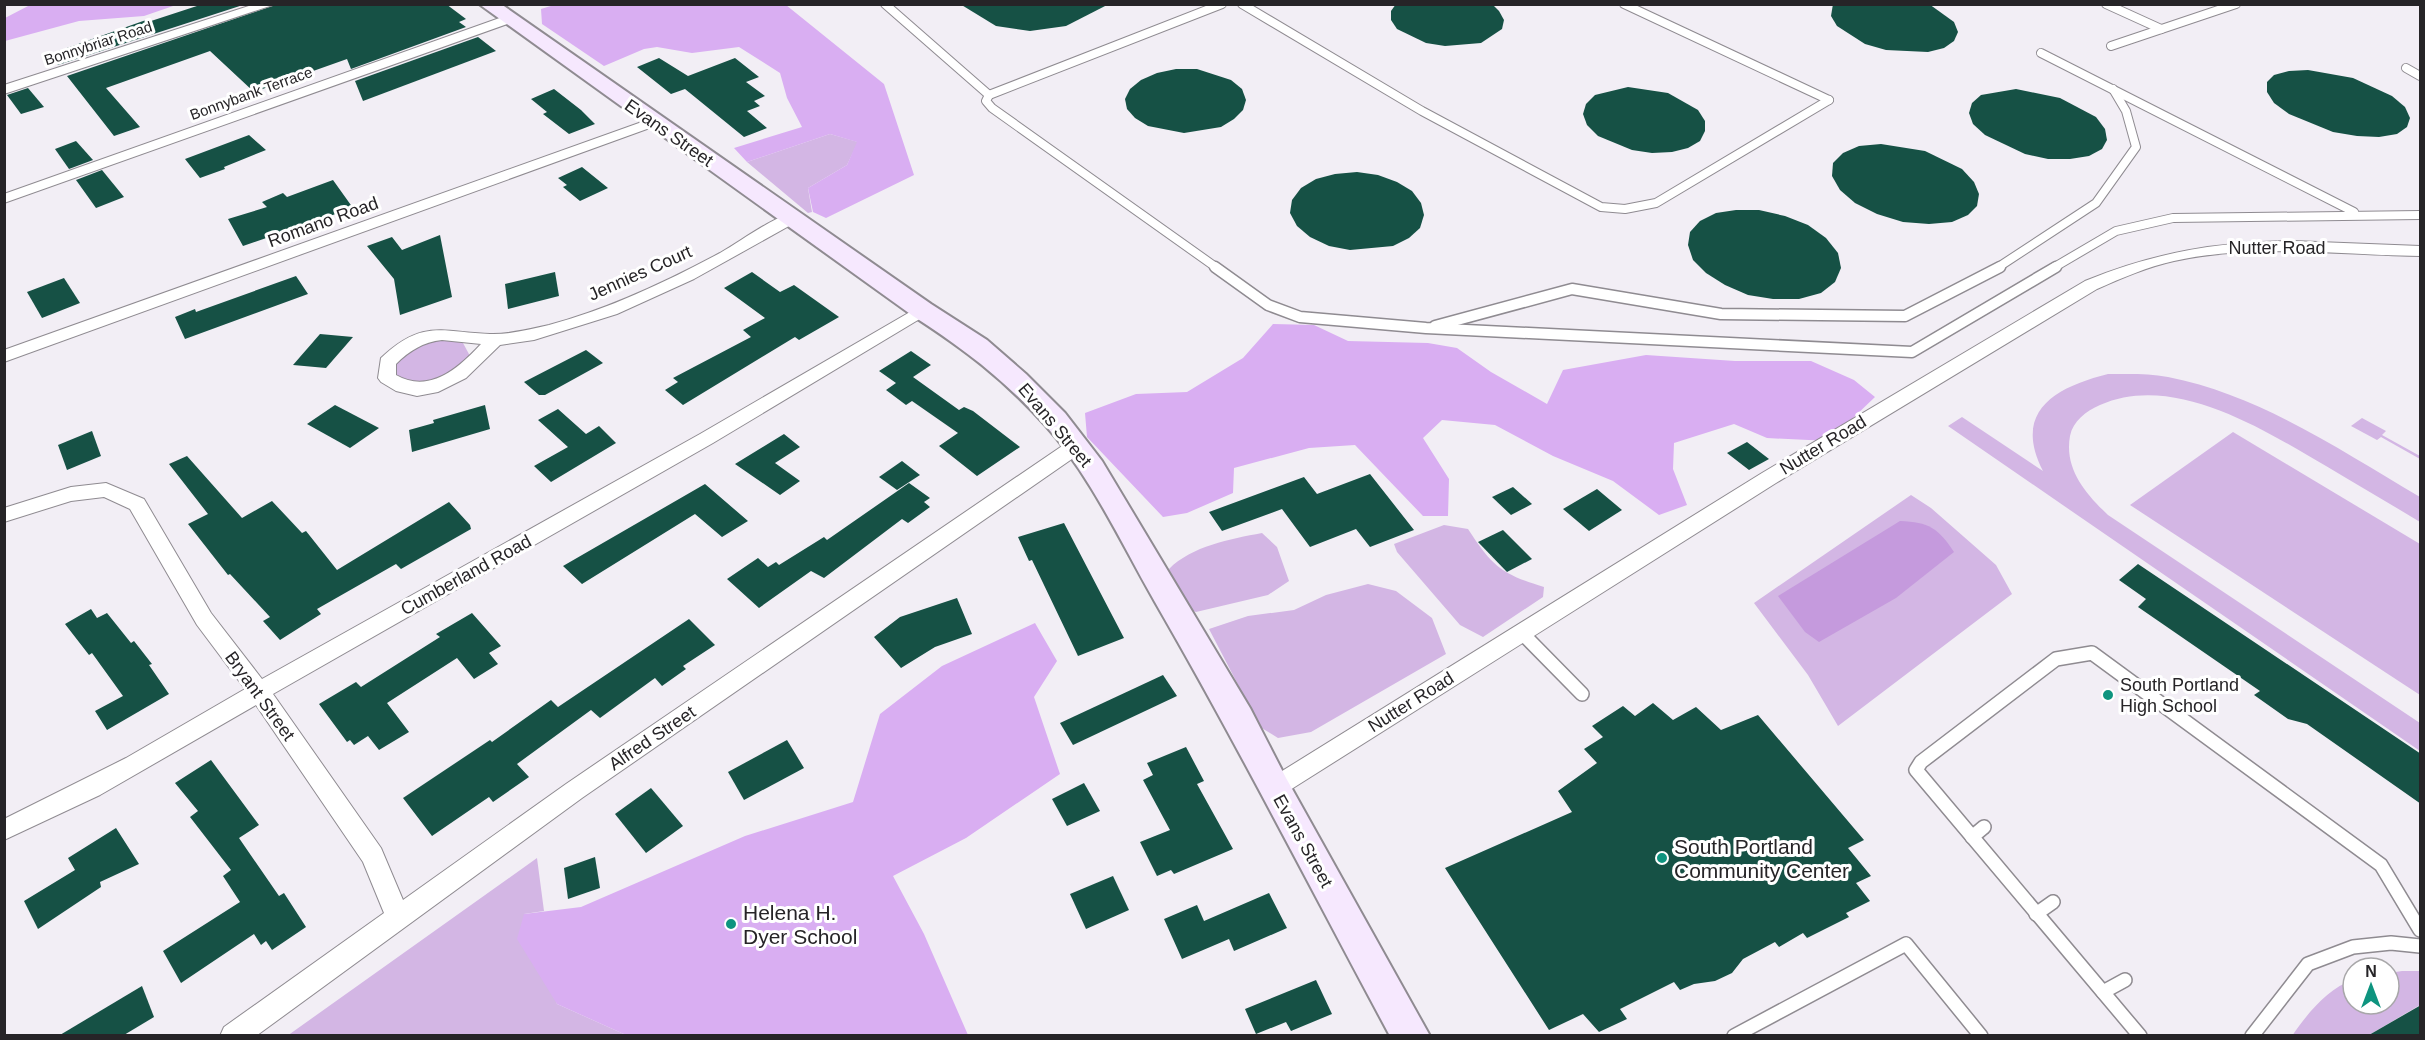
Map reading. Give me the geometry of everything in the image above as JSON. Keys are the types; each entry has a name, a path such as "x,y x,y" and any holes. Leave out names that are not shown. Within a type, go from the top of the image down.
{"street":[{"name":"Bonnybriar Road","path":"4,90 270,4"},
{"name":"Evans Street","path":"498,12 922,310 978,346 1017,380 1056,420 1092,468 1239,718 1274,788 1411,1035"},
{"name":"Bonnybank Terrace","path":"4,199 498,12"},
{"name":"Romano Road","path":"4,356 653,122"},
{"name":"Jennies Court","path":"495,340 460,376 437,387 415,390 398,387 387,378 387,362 404,345 427,335 449,333 495,340 548,330 612,309 751,243 792,218"},
{"name":"Nutter Road","path":"1274,788 1909,392 2117,272 2179,253 2231,247 2421,251"},
{"name":"Cumberland Road","path":"4,830 130,768 645,474 922,310"},
{"name":"Alfred Street","path":"233,1035 574,791 1076,447"},
{"name":"Bryant Street","path":"4,515 71,494 106,490 137,504 204,619 260,693 373,856 398,918"}],"lane":[{"path":"885,4 989,95"},
{"path":"1222,4 989,95 986,101 992,108 1268,305 1300,317 1426,328 1912,352 2116,231 2173,218 2421,214"},
{"path":"1242,4 1422,111 1601,207 1625,209 1656,202 1829,100 1624,4"},
{"path":"2106,4 2161,29"},
{"path":"2111,46 2236,4"},
{"path":"2041,53 2356,214"},
{"path":"2406,68 2421,76"},
{"path":"1426,328 1572,289 1721,314 1905,316 2009,262 2096,203 2136,147 2127,111 2113,89"},
{"path":"1522,633 1582,694"},
{"path":"2140,1035 1916,770 1921,762 2056,659 2092,653 2381,865 2421,930"},
{"path":"1972,837 1984,827"},
{"path":"2036,914 2053,902"},
{"path":"2252,1035 2308,964 2353,947 2391,943 2421,946"},
{"path":"1734,1035 1906,944 1981,1035"},
{"path":"2103,992 2124,980"}],"shaded area":[{"path":"30,5 176,5 144,16 79,21 5,41 5,18"},
{"path":"554,5 786,5 884,84 914,175 826,218 813,212 808,188 847,165 857,142 830,134 747,162 734,148 802,127 787,98 780,73 739,47 692,53 657,47 644,49 604,66 542,24 541,9"},
{"path":"830,134 858,142 847,165 808,188 812,212 808,213 747,162"},
{"path":"1273,324 1314,325 1348,341 1428,343 1457,348 1491,372 1547,404 1563,370 1646,355 1735,361 1811,361 1854,380 1875,397 1829,441 1767,438 1734,424 1674,443 1673,469 1687,505 1659,515 1613,481 1553,456 1495,425 1442,420 1423,438 1449,479 1448,516 1423,516 1355,445 1309,448 1234,468 1233,493 1187,513 1163,517 1087,437 1085,413 1136,394 1187,392 1243,358"},
{"path":"444,339 463,343 470,356 467,364 426,386 397,379 396,363 401,356 418,346"},
{"path":"2108,374 2145,374 2168,377 2202,385 2235,397 2298,426 2420,497 2420,522 2247,422 2188,400 2158,396 2128,397 2100,405 2081,417 2070,436 2070,459 2078,480 2108,515 2420,723 2420,751 1948,426 1962,417 2043,471 2035,450 2033,432 2036,417 2044,405 2072,386"},
{"path":"2362,418 2386,431 2382,435 2420,456 2420,459 2381,437 2377,440 2351,426"},
{"path":"2233,432 2420,544 2420,695 2130,505"},
{"path":"1911,495 1931,508 1996,565 2012,594 1838,726 1808,675 1754,603"},
{"path":"1900,521 1918,523 1932,528 1943,537 1954,552 1896,598 1819,642 1805,632 1778,596"},
{"path":"1444,525 1468,529 1484,552 1499,567 1517,578 1544,587 1543,597 1483,637 1460,625 1397,552 1394,544"},
{"path":"1262,533 1277,547 1289,581 1268,595 1196,612 1187,608 1169,569 1178,561 1200,549"},
{"path":"1368,584 1396,591 1432,618 1446,654 1311,732 1278,738 1260,727 1209,629 1248,616 1294,610 1326,595"},
{"path":"1035,623 1057,661 1034,697 1060,774 966,838 893,876 924,934 968,1035 626,1035 557,1004 517,939 524,914 581,907 745,836 853,802 880,714 942,666"},
{"path":"537,858 544,911 524,914 557,1004 626,1035 287,1036"},
{"path":"2401,971 2420,971 2420,1005 2369,1035 2292,1036 2311,1011 2327,995 2341,986 2341,1016 2401,1016"}],"building":[{"path":"203,4 246,4 58,65 50,54 146,20 148,22"},
{"path":"278,4 446,4 466,19 459,22 466,27 351,69 347,59 254,92 210,51 106,88 140,127 114,136 67,76"},
{"path":"960,4 1109,4 1066,26 1030,31 996,26"},
{"path":"1396,4 1492,4 1504,20 1502,29 1481,43 1445,46 1426,43 1397,29 1391,20 1391,11"},
{"path":"1833,4 1929,4 1954,22 1958,32 1954,41 1944,48 1928,52 1886,50 1865,44 1837,26 1831,16"},
{"path":"478,37 496,51 363,101 355,81"},
{"path":"659,58 688,76 735,58 759,77 746,82 765,96 754,101 760,106 747,111 767,128 744,137 685,89 671,94 637,67"},
{"path":"1176,69 1197,69 1231,80 1242,89 1246,100 1243,110 1221,127 1184,133 1148,126 1135,118 1127,109 1125,99 1130,89 1141,80 1157,73"},
{"path":"2308,70 2353,78 2392,96 2405,107 2410,118 2407,127 2397,134 2379,137 2357,136 2333,132 2289,114 2274,103 2267,92 2267,82 2274,75"},
{"path":"1628,87 1668,93 1698,110 1705,121 1705,131 1700,141 1688,148 1672,152 1652,153 1632,150 1598,136 1587,125 1583,114 1586,104 1595,95"},
{"path":"28,88 44,107 21,114 7,95"},
{"path":"554,89 595,124 569,134 543,114 547,112 531,99"},
{"path":"2016,89 2060,98 2096,117 2105,129 2107,140 2102,149 2089,156 2048,159 2025,154 1985,135 1973,124 1969,113 1972,103 1981,95"},
{"path":"249,135 266,150 224,167 225,169 200,178 185,159"},
{"path":"76,141 93,160 69,169 55,149"},
{"path":"1881,144 1925,151 1962,169 1974,182 1979,194 1977,206 1968,215 1952,222 1929,224 1903,222 1877,214 1855,203 1840,190 1832,176 1833,163 1843,153 1859,146"},
{"path":"582,167 608,188 580,201 563,187 567,185 558,178"},
{"path":"102,170 124,197 96,208 76,180"},
{"path":"1357,172 1378,175 1412,191 1421,203 1424,215 1420,228 1409,238 1393,246 1350,250 1329,246 1310,237 1297,226 1290,213 1292,200 1301,188 1316,179"},
{"path":"333,180 353,208 243,246 228,219 267,207 262,202 283,193 287,197"},
{"path":"1759,210 1785,216 1808,225 1826,238 1838,253 1841,268 1835,282 1821,293 1799,299 1773,299 1748,295 1725,285 1706,273 1693,260 1688,245 1690,232 1700,221 1716,213"},
{"path":"440,235 452,297 400,315 394,279 367,246 392,237 402,250"},
{"path":"555,272 559,296 508,309 505,284"},
{"path":"752,272 780,292 794,285 839,317 799,340 795,337 683,405 665,390 678,382 673,378 751,337 743,330 765,318 724,288"},
{"path":"296,276 308,294 185,339 175,317 195,309 196,312"},
{"path":"64,278 80,303 42,318 27,292"},
{"path":"320,334 353,337 326,368 293,365"},
{"path":"586,350 603,363 545,395 539,395 524,382"},
{"path":"911,351 931,365 913,377 959,410 964,407 973,411 1020,447 977,476 939,446 958,433 912,401 906,405 886,390 896,383 879,371"},
{"path":"335,405 379,428 350,448 307,424"},
{"path":"485,405 490,429 412,452 409,430 434,423 433,420"},
{"path":"558,409 586,434 599,426 616,443 551,482 534,466 568,447 538,420"},
{"path":"92,431 101,456 67,470 58,445"},
{"path":"784,434 800,447 775,463 800,481 780,495 735,464"},
{"path":"1747,442 1769,459 1749,470 1727,453"},
{"path":"187,456 242,518 272,501 302,533 306,531 337,570 449,502 471,529 401,569 396,564 317,609 321,614 280,640 263,621 270,617 230,574 228,575 188,524 208,514 169,464"},
{"path":"902,461 920,475 897,490 879,477"},
{"path":"1370,474 1414,530 1370,547 1356,529 1310,547 1282,509 1222,531 1209,512 1304,477 1317,494"},
{"path":"909,483 930,498 924,502 930,507 908,523 902,519 824,578 811,571 759,608 727,579 758,558 768,567 776,562 779,565 824,537 827,540"},
{"path":"705,484 748,521 722,537 695,514 582,584 563,566"},
{"path":"1513,487 1532,504 1511,515 1492,497"},
{"path":"1597,489 1622,510 1589,531 1563,509"},
{"path":"1064,523 1124,638 1078,656 1032,560 1029,561 1018,537"},
{"path":"1503,530 1532,559 1507,572 1478,542"},
{"path":"2138,564 2421,754 2421,804 2307,724 2288,719 2254,695 2260,691 2138,607 2146,599 2119,580"},
{"path":"957,598 972,634 935,647 901,668 874,637 900,617"},
{"path":"91,609 97,618 107,613 131,643 134,641 152,664 149,665 169,694 107,730 95,711 123,696 92,653 89,655 65,624"},
{"path":"472,613 501,646 489,653 498,664 474,679 457,658 387,703 409,732 379,750 368,736 354,745 350,740 347,742 319,704 356,682 361,687 440,637 436,634"},
{"path":"689,619 715,645 683,666 686,669 662,686 655,678 600,718 591,710 517,764 529,777 493,802 489,797 432,836 403,798 490,740 492,742 551,700 558,707"},
{"path":"1163,675 1177,696 1073,745 1060,723"},
{"name":"South Portland Community Center","path":"1653,703 1673,720 1696,707 1721,730 1758,715 1864,840 1848,848 1871,876 1856,883 1870,901 1846,913 1849,917 1807,938 1803,933 1779,947 1775,942 1743,959 1732,973 1715,981 1694,984 1680,990 1674,982 1620,1009 1627,1019 1599,1032 1583,1014 1549,1030 1445,868 1572,812 1558,791 1597,763 1584,749 1603,737 1592,726 1623,706 1635,716"},
{"path":"787,740 804,768 744,800 728,772"},
{"path":"1186,747 1204,781 1197,784 1233,849 1174,874 1171,870 1157,876 1140,842 1170,830 1143,780 1153,775 1147,763"},
{"path":"211,760 259,825 239,838 279,896 284,893 306,927 272,950 266,941 261,945 254,934 181,983 163,951 240,902 223,876 231,870 190,817 198,811 175,783"},
{"path":"1084,783 1100,811 1067,826 1052,799"},
{"path":"651,788 683,826 646,853 615,814"},
{"path":"116,828 139,864 100,882 101,887 38,929 24,901 75,870 68,858"},
{"path":"595,857 600,888 568,899 564,868"},
{"path":"1113,876 1129,910 1086,929 1070,894"},
{"path":"1269,893 1287,928 1234,951 1229,939 1182,959 1164,919 1197,905 1204,921"},
{"path":"1316,980 1332,1014 1291,1031 1286,1022 1256,1034 1245,1009"},
{"path":"142,986 154,1017 124,1035 60,1035"},
{"path":"2421,1005 2421,1035 2369,1035"}],"place":[{"name":"South Portland High School","path":"2108,695"},
{"name":"South Portland Community Center","path":"1662,858"},
{"name":"Helena H. Dyer School","path":"731,924"}]}
